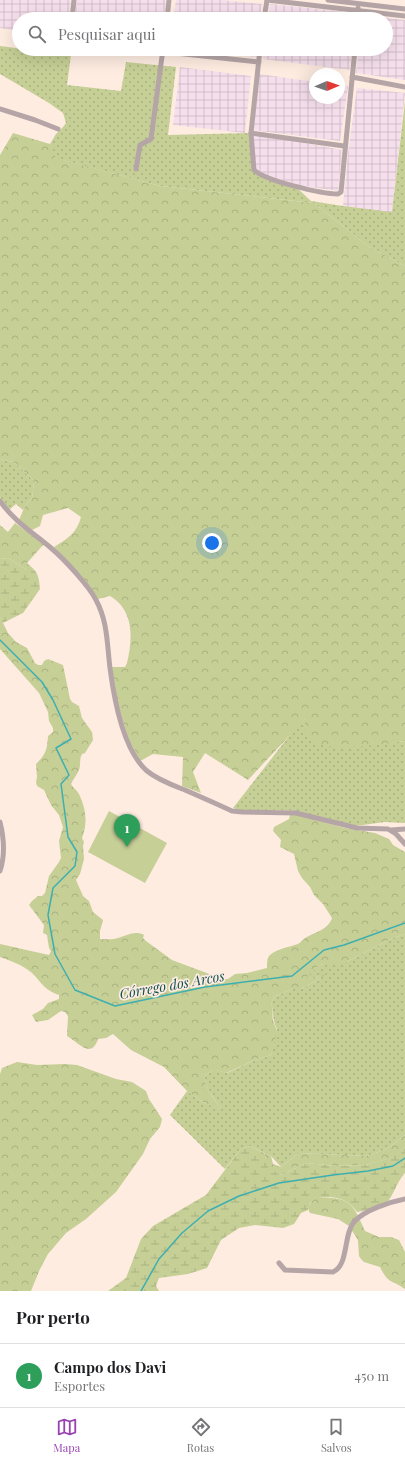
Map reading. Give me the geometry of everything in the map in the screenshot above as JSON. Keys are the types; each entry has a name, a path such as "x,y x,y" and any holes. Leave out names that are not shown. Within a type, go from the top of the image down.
{"street":[{"path":"73,12 74,0"},
{"path":"167,12 169,0"},
{"path":"265,12 267,0 374,12"},
{"path":"328,0 405,9"},
{"path":"358,10 359,3"},
{"path":"393,14 405,16"},
{"path":"136,169 140,145 151,139 162,56"},
{"path":"207,56 259,62"},
{"path":"259,56 251,133 253,167 256,172 266,177 300,188 335,194 341,192 344,146 354,56"},
{"path":"352,77 405,87"},
{"path":"0,109 58,129"},
{"path":"251,133 344,146"},
{"path":"0,501 7,511 73,570 96,599 106,628 115,703 127,740 137,759 147,771 158,779 232,810 242,812 296,813 346,826 391,830 405,829"},
{"path":"0,822 3,844 2,864 0,871"},
{"path":"391,830 405,844"},
{"path":"279,1263 285,1270 333,1272 337,1270 342,1263 350,1230 354,1222 369,1212 389,1203 405,1199"}],"shaded area":[{"path":"0,0 71,0 70,12 12,12 12,30 0,28"},
{"path":"77,0 166,0 165,12 76,12"},
{"path":"176,0 222,0 262,4 261,12 174,12"},
{"path":"270,4 346,12 269,12"},
{"path":"393,19 405,20 405,80 356,73 358,56 393,56"},
{"path":"263,56 351,56 350,70 345,69 345,68 263,59"},
{"path":"180,67 251,76 245,133 173,125"},
{"path":"259,74 309,81 309,104 345,104 345,86 348,86 340,141 253,130"},
{"path":"357,88 405,93 392,213 343,206 348,153"},
{"path":"251,133 342,150 338,191 298,185 264,175 254,168"}],"green space":[{"path":"0,46 12,48 12,56 71,56 67,85 121,91 126,62 176,67 168,135 251,133 256,172 295,186 311,201 392,212 405,101 405,266 368,246 314,203 160,186 55,158 50,144 56,134 66,123 63,113 0,74"},
{"path":"13,133 50,144 56,158 160,186 314,203 368,246 405,266 405,741 355,747 317,744 308,737 305,730 305,719 248,780 205,753 193,772 201,793 182,786 183,757 153,754 140,761 129,740 117,703 112,667 125,667 127,663 131,635 128,617 118,602 110,596 98,599 54,547 74,531 81,517 68,508 43,515 40,526 32,530 19,520 25,506 32,498 34,481 14,462 0,459 0,155"},
{"path":"0,459 14,462 34,481 32,498 23,510 16,504 9,510 0,497"},
{"path":"15,523 44,544 27,563 27,570 8,558 0,559 0,525 8,532"},
{"path":"8,558 27,570 27,563 31,566 37,574 40,589 23,613 3,623 0,617 0,559"},
{"path":"0,617 8,633 16,642 27,648 35,663 42,665 44,661 48,659 63,665 70,699 79,706 82,718 92,732 93,740 85,753 82,754 79,770 71,784 79,794 86,821 82,838 84,842 84,859 80,874 76,880 83,896 89,901 93,912 103,920 100,931 100,939 114,939 137,933 144,935 143,938 146,941 172,960 212,975 213,979 228,979 235,974 247,973 267,968 269,956 279,950 298,944 305,938 328,925 332,918 302,878 298,871 294,854 280,847 281,840 273,831 274,827 289,819 290,815 297,815 345,828 375,833 389,839 393,845 405,852 405,934 393,938 344,963 325,963 317,967 307,977 315,979 319,975 319,971 326,973 321,978 301,989 293,989 275,996 271,1003 273,1021 277,1033 271,1055 255,1060 226,1073 216,1070 211,1071 205,1076 206,1085 210,1094 222,1111 203,1102 187,1091 164,1067 131,1050 113,1034 106,1038 98,1039 92,1048 88,1049 84,1048 67,1036 68,1016 65,1012 61,1011 48,1020 36,1022 32,1015 43,1009 48,1003 59,999 59,995 46,988 32,973 25,968 0,957 0,944 49,955 51,951 49,948 47,935 43,933 44,925 29,905 38,896 42,896 45,893 49,876 61,858 59,841 63,827 59,815 51,805 44,790 37,786 36,782 36,764 45,752 48,736 53,732 53,728 49,721 48,712 39,693 0,649"},
{"path":"305,719 373,745 405,741 405,823 385,822 355,826 297,811 243,811 233,808 296,727"},
{"path":"109,811 167,843 145,883 88,852"},
{"path":"405,934 405,1135 387,1149 367,1156 299,1153 281,1167 271,1156 250,1146 240,1150 225,1169 170,1115 187,1091 203,1102 221,1110 206,1085 205,1076 211,1071 216,1070 227,1073 255,1060 271,1055 277,1029 274,1022 271,1003 275,996 293,989 301,989 321,978 319,975 315,979 306,977 317,967 325,963 344,963 393,938"},
{"path":"17,1062 37,1065 77,1065 116,1079 132,1082 146,1091 149,1099 162,1119 160,1127 150,1139 143,1154 116,1192 86,1219 66,1233 48,1254 31,1291 0,1291 0,1074 2,1068"},
{"path":"405,1135 405,1147 394,1157 366,1165 335,1166 307,1163 281,1175 267,1167 264,1153 271,1156 273,1164 281,1167 299,1153 367,1156 387,1149"},
{"path":"250,1146 264,1153 268,1167 281,1175 307,1163 335,1166 366,1165 393,1157 405,1147 405,1173 389,1200 378,1207 357,1212 348,1203 339,1198 316,1197 310,1203 308,1210 301,1213 294,1224 283,1228 255,1225 239,1228 221,1240 207,1268 188,1274 159,1278 156,1286 159,1291 108,1291 126,1278 141,1239 153,1226 206,1195 240,1150"},
{"path":"316,1197 343,1200 353,1207 365,1231 379,1237 391,1237 399,1240 405,1252 405,1289 388,1279 380,1267 364,1262 361,1259 359,1256 358,1240 349,1226 338,1219 310,1213 309,1207"}],"waterway":[{"name":"Córrego dos Arcos","path":"0,640 42,682 53,700 71,739 56,748 69,775 61,784 68,837 77,852 75,866 53,888 48,915 55,954 75,990 115,1006 205,987 292,976 324,950 344,945 405,923"},
{"path":"141,1291 159,1259 182,1233 208,1211 239,1196 279,1183 368,1171 393,1166 405,1158"}],"place":[{"name":"Campo dos Davi","path":"127,847"}]}
